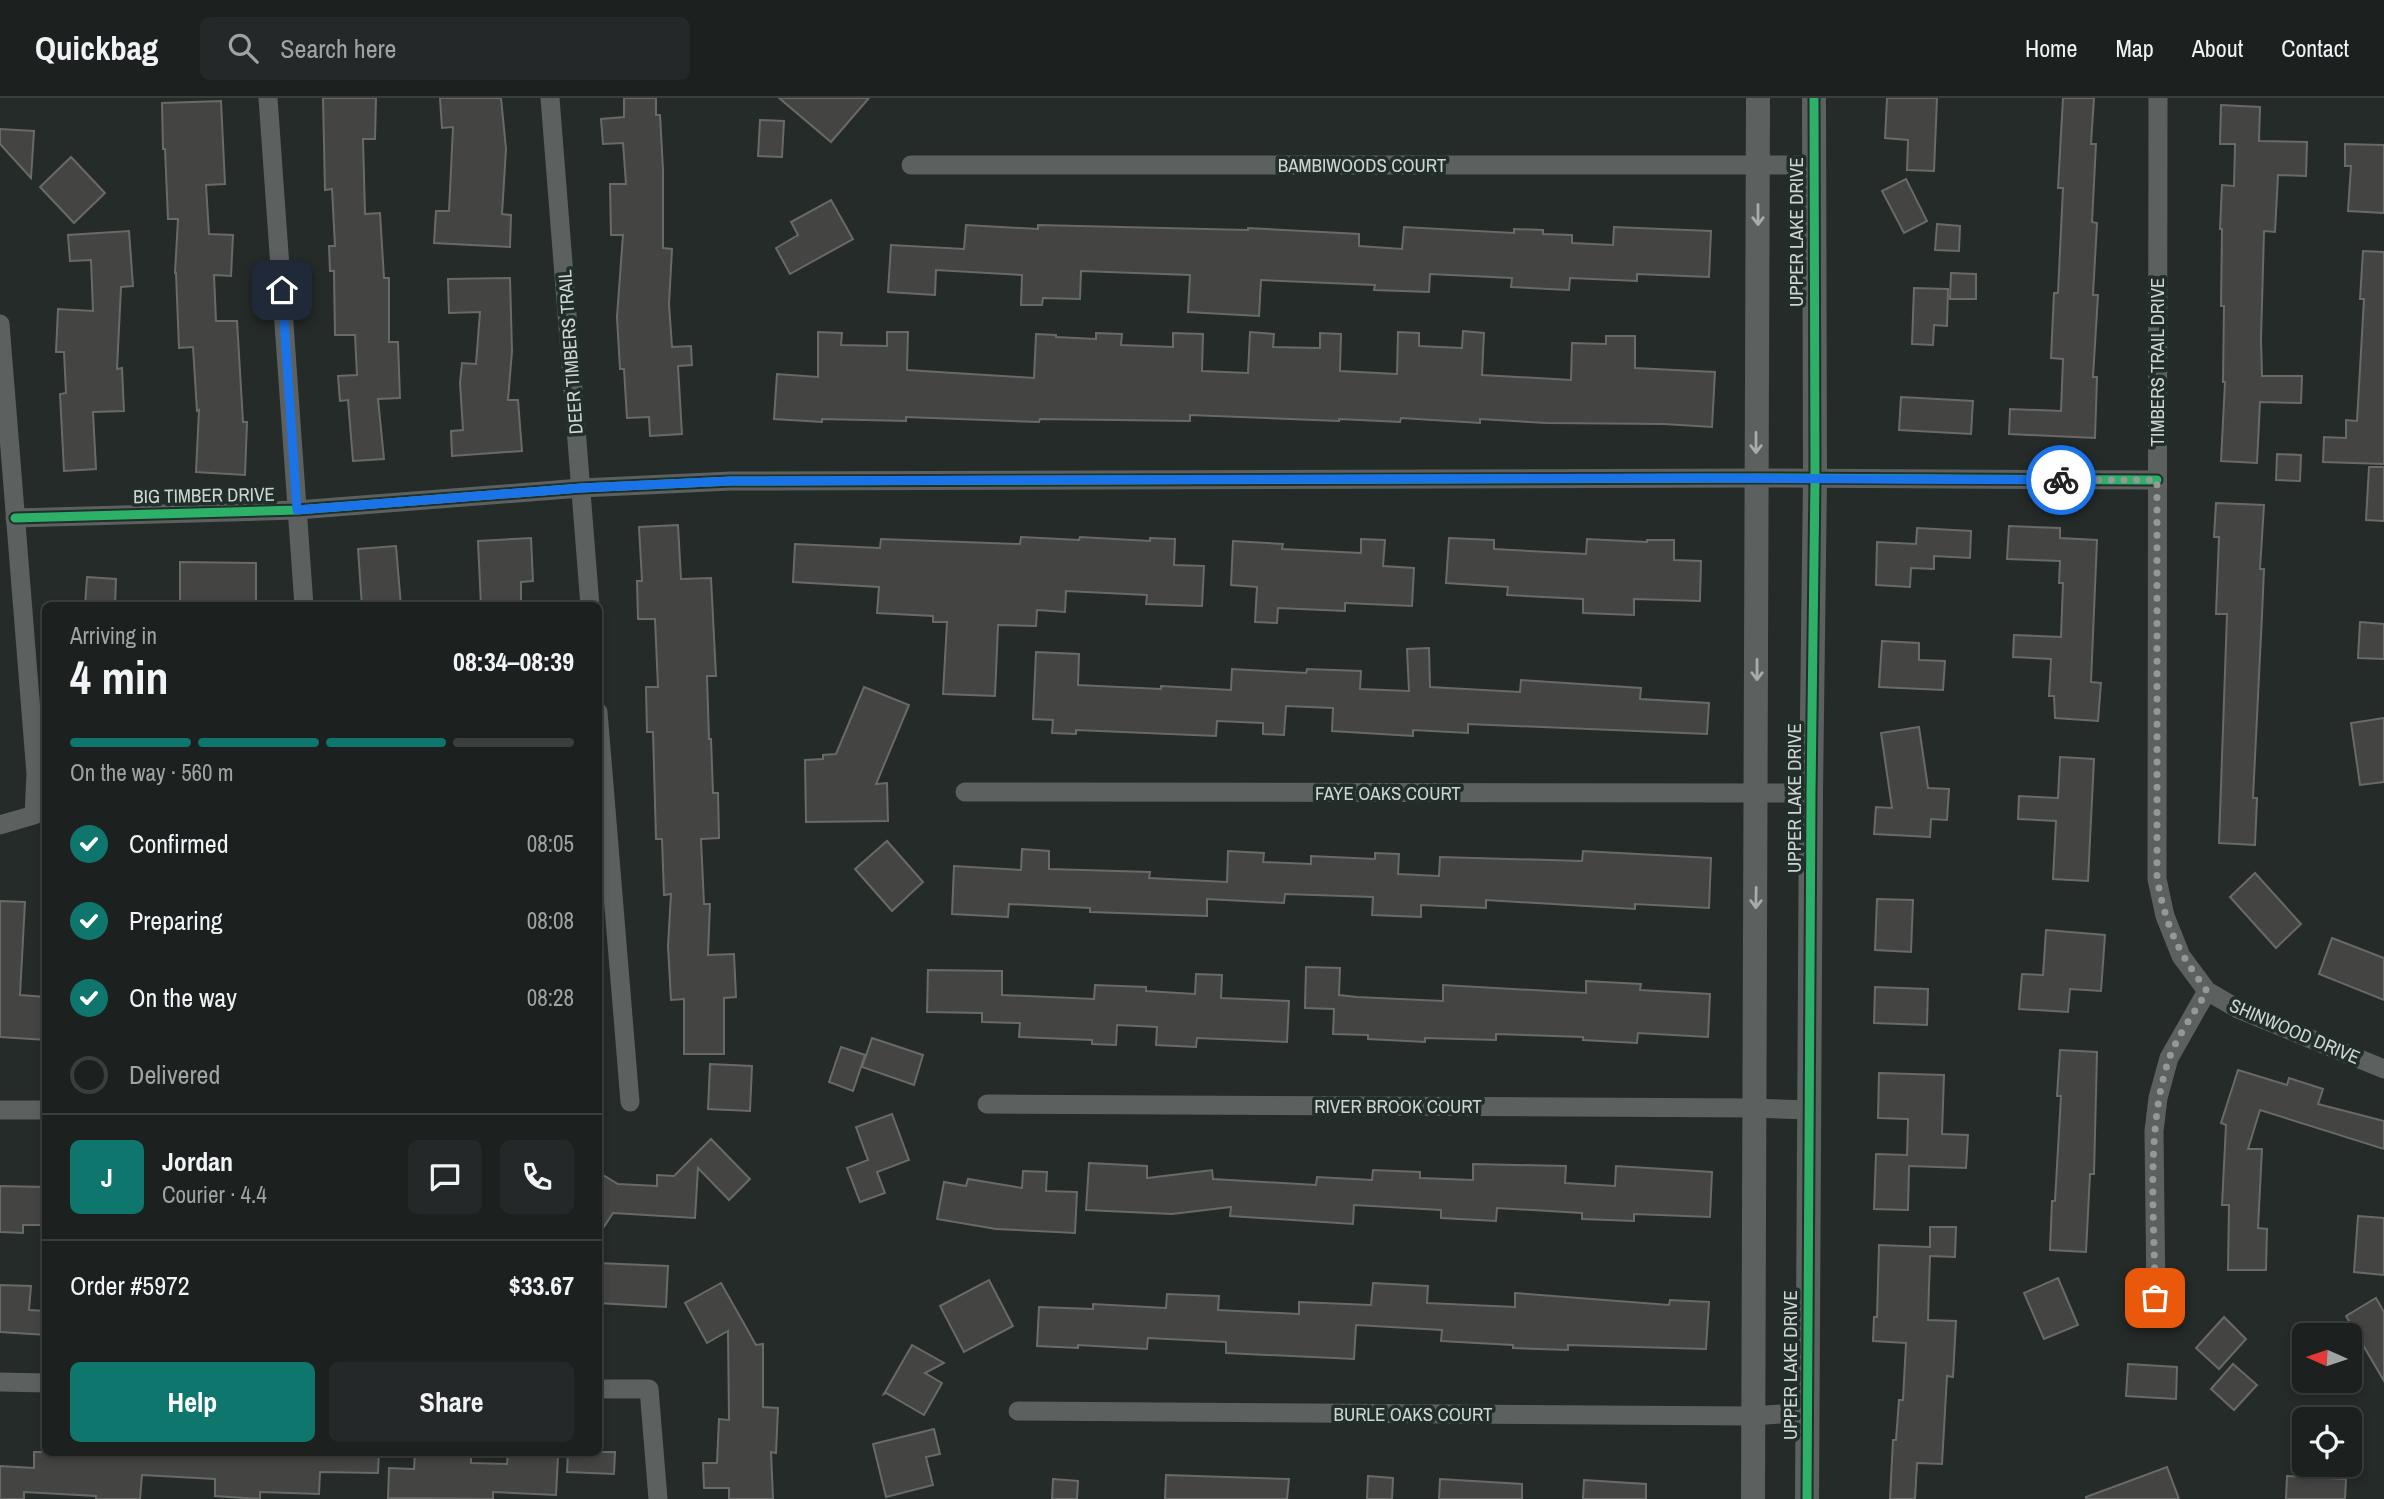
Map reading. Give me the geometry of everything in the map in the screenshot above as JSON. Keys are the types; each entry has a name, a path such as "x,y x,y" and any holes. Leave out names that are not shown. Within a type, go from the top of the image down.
{"street":[{"path":"268,98 304,602"},
{"name":"DEER TIMBERS TRAIL","path":"550,98 590,602"},
{"name":"UPPER LAKE DRIVE","path":"1753,1499 1758,98"},
{"name":"UPPER LAKE DRIVE","path":"1807,1499 1815,479 1814,98"},
{"name":"TIMBERS TRAIL DRIVE","path":"2158,98 2157,879 2165,916 2181,956 2207,991"},
{"name":"BAMBIWOODS COURT","path":"911,164 1813,165"},
{"path":"0,324 36,774 34,815 0,825"},
{"name":"BIG TIMBER DRIVE","path":"15,518 297,510 581,488 731,481 1756,478 2157,480"},
{"path":"602,761 630,1102"},
{"name":"FAYE OAKS COURT","path":"965,792 1811,793"},
{"path":"2155,1298 2154,1131 2158,1097 2169,1058 2207,991"},
{"name":"SHINWOOD DRIVE","path":"2207,991 2238,1009 2384,1069"},
{"name":"RIVER BROOK COURT","path":"987,1104 1809,1110"},
{"path":"0,1110 42,1110"},
{"path":"0,1382 42,1382"},
{"path":"602,1389 649,1389 658,1499"},
{"name":"BURLE OAKS COURT","path":"1018,1411 1753,1416 1808,1412"}],"building":[{"path":"323,98 376,98 375,139 363,139 365,214 380,213 384,278 389,278 389,342 398,342 400,398 378,399 384,459 353,461 348,400 340,401 338,376 357,375 355,335 335,335 334,271 330,271 329,246 335,246 332,189 325,190"},
{"path":"440,98 501,98 506,149 502,214 511,215 510,247 434,243 436,211 449,211 453,127 442,128"},
{"path":"624,98 656,98 656,115 660,115 663,248 672,249 669,304 672,347 691,346 692,365 678,366 682,434 650,436 649,417 627,418 624,369 620,369 617,317 623,235 611,235 610,184 626,184 623,143 603,144 601,119 624,117"},
{"path":"779,98 869,98 831,142"},
{"path":"1887,98 1937,98 1934,171 1907,170 1908,140 1885,138"},
{"path":"2063,98 2094,98 2091,144 2096,144 2092,222 2097,223 2093,295 2098,295 2093,377 2097,377 2095,438 2009,434 2010,409 2061,411 2063,359 2051,358 2054,293 2058,293 2063,188 2058,188"},
{"path":"221,101 225,184 206,185 209,234 233,235 231,276 214,275 216,321 237,321 243,422 247,422 245,475 196,472 199,410 197,411 193,347 179,348 175,273 178,219 168,219 163,149 162,103"},
{"path":"2221,105 2260,107 2259,141 2307,142 2306,176 2278,175 2275,232 2264,231 2261,339 2262,376 2302,376 2301,403 2260,402 2257,463 2221,461 2225,382 2220,229 2222,185 2234,186 2235,144 2220,144"},
{"path":"760,120 784,121 782,157 758,156"},
{"path":"0,129 34,131 31,178 0,144"},
{"path":"2345,144 2384,145 2384,213 2348,211 2351,166 2345,166"},
{"path":"71,157 105,193 74,223 40,187"},
{"path":"1906,179 1927,221 1904,233 1882,191"},
{"path":"831,200 853,239 790,274 776,248 798,235 791,222"},
{"path":"1937,224 1960,226 1959,251 1935,250"},
{"path":"966,225 1038,229 1038,225 1248,228 1359,234 1359,246 1402,249 1404,227 1514,233 1514,229 1543,230 1543,234 1572,235 1572,243 1613,245 1614,227 1711,231 1709,277 1637,274 1637,281 1570,278 1569,290 1511,287 1512,278 1430,274 1429,292 1374,290 1375,285 1261,280 1259,316 1188,312 1190,275 1081,271 1080,299 1043,298 1042,305 1021,305 1022,275 936,270 935,295 888,292 891,245 964,249"},
{"path":"129,231 133,286 121,287 117,369 122,368 124,411 93,412 96,469 64,471 60,394 66,393 64,352 56,352 58,309 93,311 91,260 70,261 68,235"},
{"path":"2363,251 2384,252 2384,464 2323,462 2324,437 2346,438 2346,420 2357,421 2364,299 2360,299"},
{"path":"1951,273 1976,274 1976,299 1950,299"},
{"path":"510,278 512,351 508,400 518,400 522,451 452,456 451,431 463,430 460,383 462,363 476,364 480,312 449,313 448,279"},
{"path":"1914,288 1948,289 1947,326 1934,325 1933,345 1912,344"},
{"path":"1463,331 1484,333 1482,375 1571,380 1572,343 1606,344 1606,336 1635,336 1635,368 1715,372 1712,427 1480,419 1480,423 1401,418 1400,422 1190,415 1190,421 1040,419 1039,422 906,417 906,421 822,419 822,422 774,419 777,374 818,377 818,332 842,333 841,345 887,346 887,332 908,332 907,370 1034,378 1036,334 1096,339 1096,333 1122,334 1121,345 1173,347 1173,333 1203,334 1202,371 1248,373 1250,332 1274,334 1273,347 1320,348 1320,333 1341,334 1340,371 1397,374 1398,332 1419,333 1419,346 1462,348"},
{"path":"1901,397 1973,401 1971,434 1899,430"},
{"path":"2277,454 2301,455 2300,481 2276,480"},
{"path":"2369,467 2384,467 2384,521 2366,520"},
{"path":"2216,503 2264,505 2260,569 2264,569 2253,798 2257,798 2255,845 2219,843 2227,614 2216,614 2219,537 2214,537"},
{"path":"678,525 681,579 711,578 716,676 707,676 713,793 718,793 719,838 701,839 704,904 710,904 708,955 734,954 736,997 724,998 724,1054 684,1054 684,999 671,1000 668,946 671,894 664,895 662,839 656,839 653,732 647,732 646,687 658,687 655,619 638,619 637,581 642,581 639,527"},
{"path":"2009,526 2060,528 2060,538 2097,540 2091,682 2101,683 2098,721 2055,718 2054,696 2049,696 2051,659 2013,657 2014,635 2061,637 2063,583 2059,583 2060,561 2007,559"},
{"path":"1917,528 1971,531 1970,558 1934,556 1934,569 1911,568 1910,587 1876,585 1877,542 1916,544"},
{"path":"1021,537 1150,541 1150,538 1175,539 1174,565 1204,566 1202,606 1146,604 1147,595 1066,591 1065,612 1037,610 1036,626 998,625 995,696 943,694 947,622 933,622 933,616 877,613 879,587 793,582 795,544 880,548 881,539 1020,544"},
{"path":"531,538 533,581 521,582 521,602 481,602 478,541"},
{"path":"1449,538 1494,540 1494,549 1586,554 1587,539 1647,542 1674,540 1674,560 1701,561 1700,601 1634,599 1634,615 1583,613 1583,599 1507,595 1508,587 1446,583"},
{"path":"1361,539 1385,540 1383,566 1414,568 1412,606 1345,603 1345,611 1278,608 1277,623 1255,622 1257,587 1231,585 1233,541 1283,544 1282,549 1361,553"},
{"path":"396,546 401,602 362,602 358,549"},
{"path":"180,562 256,563 256,602 180,601"},
{"path":"87,577 116,579 115,602 85,602"},
{"path":"2360,622 2384,624 2384,659 2358,658"},
{"path":"1882,641 1919,643 1919,660 1945,661 1943,690 1879,687"},
{"path":"1429,648 1430,687 1520,692 1521,680 1641,688 1640,699 1709,703 1707,734 1468,724 1468,733 1413,730 1413,736 1332,731 1333,708 1286,706 1284,735 1263,734 1263,723 1217,721 1216,736 1076,730 1076,734 1052,733 1053,720 1033,719 1036,652 1079,654 1078,685 1231,690 1232,669 1306,673 1307,669 1361,671 1360,689 1409,691 1407,649"},
{"path":"864,687 909,705 876,784 887,783 888,821 806,822 805,760 823,759 823,755 836,754"},
{"path":"2384,718 2384,782 2360,785 2351,723"},
{"path":"1919,727 1928,788 1949,789 1947,820 1931,819 1930,837 1874,834 1876,807 1892,808 1881,733"},
{"path":"2060,757 2094,759 2088,881 2053,879 2056,821 2018,819 2019,796 2058,798"},
{"path":"887,841 923,882 892,911 855,869"},
{"path":"1022,849 1049,851 1049,869 1150,872 1149,878 1227,882 1228,851 1264,853 1263,862 1311,864 1311,856 1375,859 1375,853 1399,854 1398,874 1439,876 1440,857 1582,861 1583,851 1711,858 1709,908 1635,904 1635,909 1486,900 1486,908 1421,905 1421,917 1372,915 1373,897 1285,894 1284,903 1207,899 1207,916 1090,912 1090,908 1009,904 1008,917 952,914 954,866 1021,870"},
{"path":"2255,873 2301,924 2276,948 2230,897"},
{"path":"1877,899 1913,900 1911,952 1875,950"},
{"path":"0,901 25,902 20,995 42,997 42,1040 0,1037"},
{"path":"2046,930 2105,935 2101,991 2070,989 2068,1012 2019,1009 2022,974 2043,975"},
{"path":"2332,938 2384,958 2384,1000 2319,974"},
{"path":"1306,967 1340,968 1339,995 1357,997 1443,1001 1443,985 1586,993 1586,981 1641,984 1640,990 1710,994 1708,1037 1638,1033 1637,1043 1583,1040 1583,1037 1496,1034 1496,1040 1425,1038 1425,1042 1333,1034 1334,1009 1305,1008"},
{"path":"928,970 1002,971 1002,995 1094,999 1095,985 1146,987 1146,991 1195,994 1196,974 1222,975 1221,998 1289,1001 1287,1042 1197,1038 1196,1047 1156,1045 1157,1027 1117,1025 1116,1045 1092,1044 1092,1040 1019,1037 1020,1023 982,1022 982,1013 927,1012"},
{"path":"1875,987 1928,989 1927,1025 1874,1023"},
{"path":"872,1038 923,1055 914,1085 862,1067"},
{"path":"841,1047 865,1055 853,1091 829,1082"},
{"path":"2060,1050 2097,1052 2094,1174 2090,1174 2086,1252 2050,1250 2061,1096 2057,1096"},
{"path":"710,1064 752,1066 750,1111 708,1109"},
{"path":"2238,1070 2287,1085 2289,1078 2323,1089 2318,1104 2384,1121 2384,1149 2260,1110 2248,1149 2262,1149 2258,1228 2267,1229 2266,1270 2228,1270 2229,1205 2222,1205 2226,1125 2221,1123"},
{"path":"1879,1073 1944,1075 1942,1134 1968,1135 1966,1168 1909,1166 1908,1210 1874,1209 1876,1154 1907,1155 1908,1119 1878,1118"},
{"path":"892,1114 909,1160 877,1172 885,1193 860,1202 847,1168 868,1160 856,1127"},
{"path":"711,1139 750,1179 729,1200 698,1168 695,1218 613,1213 602,1230 602,1174 618,1184 657,1186 657,1175 674,1176"},
{"path":"1089,1163 1147,1166 1147,1178 1212,1170 1213,1179 1316,1185 1317,1177 1372,1180 1373,1170 1420,1172 1420,1178 1473,1180 1473,1164 1566,1166 1565,1183 1615,1186 1616,1166 1712,1172 1710,1217 1634,1214 1634,1221 1582,1219 1582,1213 1497,1208 1496,1221 1441,1218 1441,1210 1354,1205 1353,1224 1230,1216 1231,1207 1172,1214 1086,1210"},
{"path":"1023,1171 1047,1172 1046,1191 1077,1192 1075,1233 996,1229 937,1219 944,1182 966,1186 968,1179 1022,1188"},
{"path":"0,1186 42,1187 42,1225 23,1225 23,1233 0,1232"},
{"path":"2358,1216 2384,1218 2384,1275 2354,1272"},
{"path":"1930,1227 1956,1227 1955,1257 1930,1256 1928,1320 1956,1321 1953,1377 1947,1376 1942,1464 1917,1463 1915,1499 1890,1499 1893,1440 1896,1440 1899,1400 1903,1400 1906,1343 1873,1341 1874,1317 1877,1317 1879,1245 1930,1247"},
{"path":"602,1263 668,1266 666,1307 602,1303"},
{"path":"2058,1278 2078,1325 2044,1339 2024,1293"},
{"path":"989,1280 1013,1326 964,1352 940,1306"},
{"path":"721,1283 756,1345 763,1344 763,1407 778,1408 776,1453 771,1452 773,1499 729,1499 729,1488 704,1488 703,1463 717,1463 719,1419 729,1420 728,1331 707,1343 685,1303"},
{"path":"1373,1283 1428,1286 1427,1303 1515,1307 1515,1293 1669,1305 1670,1300 1709,1302 1706,1349 1568,1345 1568,1350 1513,1348 1513,1345 1441,1341 1442,1330 1356,1325 1354,1359 1226,1353 1226,1342 1148,1338 1147,1349 1078,1345 1078,1348 1037,1346 1039,1307 1093,1309 1093,1304 1166,1308 1167,1294 1219,1296 1218,1310 1299,1314 1299,1302 1371,1305"},
{"path":"0,1285 31,1286 29,1310 42,1311 42,1335 0,1332"},
{"path":"2376,1298 2384,1312 2384,1381 2362,1343 2362,1323 2350,1323 2346,1316"},
{"path":"2224,1317 2246,1339 2219,1369 2196,1348"},
{"path":"912,1345 944,1363 925,1373 942,1383 924,1415 884,1394"},
{"path":"2128,1364 2177,1367 2176,1399 2126,1396"},
{"path":"2233,1364 2257,1385 2234,1410 2211,1389"},
{"path":"934,1429 940,1454 926,1457 933,1485 886,1497 873,1444"},
{"path":"34,1452 42,1452 42,1456 379,1456 378,1473 320,1472 319,1494 260,1492 260,1499 215,1496 215,1479 142,1475 140,1499 96,1499 96,1496 24,1492 24,1499 0,1499 0,1466 34,1468"},
{"path":"602,1452 615,1452 614,1474 567,1472 568,1456 602,1456"},
{"path":"415,1456 471,1456 471,1463 507,1464 508,1456 558,1457 556,1495 493,1492 493,1499 388,1498 389,1468 414,1469"},
{"path":"2167,1467 2179,1499 2086,1499 2086,1497"},
{"path":"1166,1475 1289,1479 1287,1499 1165,1499"},
{"path":"1368,1476 1393,1478 1392,1499 1367,1499"},
{"path":"2287,1476 2346,1479 2345,1499 2286,1499"},
{"path":"1053,1479 1078,1481 1077,1499 1052,1499"},
{"path":"1440,1479 1522,1484 1522,1499 1439,1499"},
{"path":"1584,1480 1646,1484 1646,1499 1583,1499"}],"cycle path":[{"path":"1807,1499 1815,479 1814,98"},
{"path":"15,518 297,510 581,488 731,481 1756,478 2157,480"}],"way so far":[{"path":"2061,480 2157,480 2157,879 2165,916 2181,956 2207,991 2169,1058 2158,1097 2154,1131 2155,1298"}],"route":[{"path":"282,290 297,510 581,488 731,481 1701,478 2061,480"}]}
